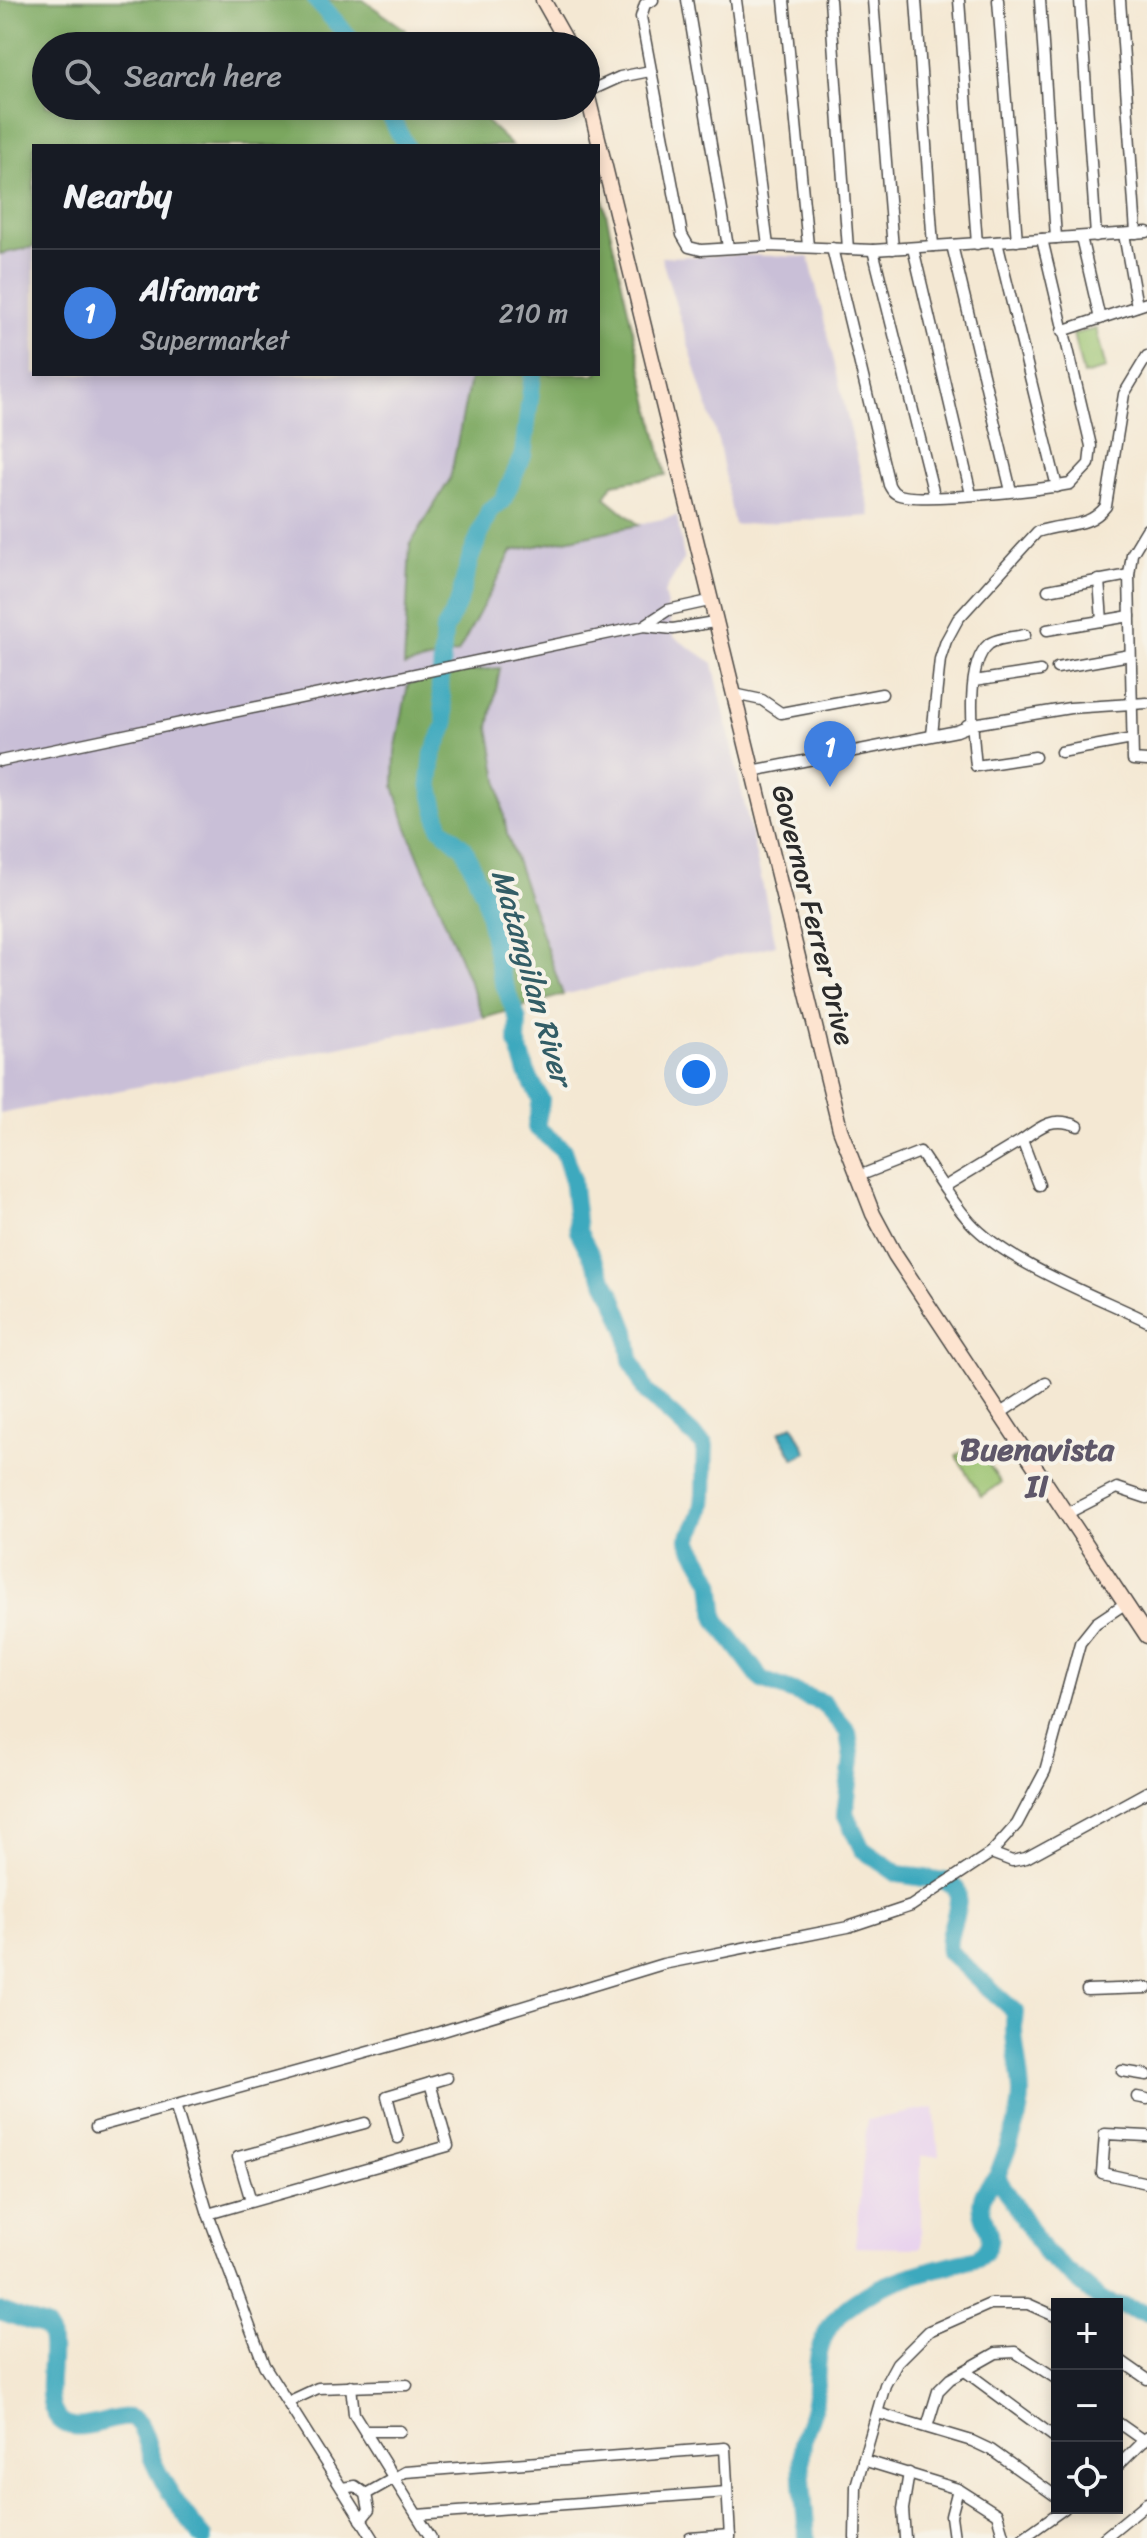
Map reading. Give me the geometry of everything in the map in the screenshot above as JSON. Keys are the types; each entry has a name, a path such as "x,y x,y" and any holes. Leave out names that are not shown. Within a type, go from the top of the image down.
{"main road":[{"path":"543,0 561,32"},
{"name":"Governor Ferrer Drive","path":"594,120 600,144"},
{"name":"Governor Ferrer Drive","path":"600,144 714,622 837,1116 856,1177 895,1255 1126,1603 1142,1617 1147,1636"}],"street":[{"path":"653,0 641,9 641,17 685,243 701,250 768,246 873,250 1136,233"},
{"path":"687,0 728,247"},
{"path":"736,0 768,246"},
{"path":"784,0 808,246"},
{"path":"830,0 848,249"},
{"path":"873,0 893,249"},
{"path":"916,0 933,246"},
{"path":"959,0 977,244"},
{"path":"998,0 1017,241"},
{"path":"1040,0 1056,238"},
{"path":"1080,0 1096,236"},
{"path":"1062,331 1142,305 1120,0"},
{"path":"600,85 650,71"},
{"path":"1081,237 1100,319"},
{"path":"832,248 889,485 901,495 971,494 1070,484 1082,475 1089,464 1091,446 1042,239"},
{"path":"997,242 1057,487"},
{"path":"952,245 1011,491"},
{"path":"913,248 971,494"},
{"path":"873,250 934,495"},
{"path":"932,735 940,659 958,619 1037,532 1054,525 1087,523 1096,519 1106,506 1124,394 1147,356"},
{"path":"1147,529 1132,554 1129,575 1129,704 1133,760 1147,761"},
{"path":"1048,590 1129,575"},
{"path":"1099,580 1102,621"},
{"path":"644,626 668,610 709,601"},
{"path":"1047,630 1130,616"},
{"path":"0,761 460,662 644,626 673,629 714,622"},
{"path":"1025,635 988,644 974,681 972,725 976,766 1035,757"},
{"path":"1057,668 1130,655"},
{"path":"974,681 1040,671"},
{"path":"734,694 750,696 781,713 882,694"},
{"path":"752,771 932,735 956,725 1070,708 1147,703"},
{"path":"1061,752 1132,739"},
{"path":"944,1187 1050,1121 1065,1121 1078,1126"},
{"path":"1022,1140 1039,1185"},
{"path":"856,1177 920,1152 970,1222 1008,1252 1147,1321"},
{"path":"999,1414 1046,1383"},
{"path":"1066,1514 1117,1488 1147,1498"},
{"path":"96,2127 430,2035 663,1964 848,1927 918,1902 991,1853 1017,1824 1040,1784 1080,1643 1096,1623 1126,1603"},
{"path":"991,1853 1012,1861 1026,1858 1147,1792"},
{"path":"1087,1990 1147,1988"},
{"path":"1122,2071 1147,2075"},
{"path":"398,2138 387,2096 447,2078"},
{"path":"208,2214 448,2146 430,2083"},
{"path":"175,2105 208,2214 258,2352 373,2538"},
{"path":"251,2201 238,2157 365,2123"},
{"path":"1147,2136 1105,2134 1102,2173 1147,2183"},
{"path":"855,2538 854,2501 889,2374 935,2328 961,2315 1003,2302 1028,2304 1051,2314"},
{"path":"927,2427 938,2391 965,2371 1006,2350 1027,2358 1051,2375"},
{"path":"1123,2362 1147,2379"},
{"path":"965,2371 1051,2435"},
{"path":"288,2402 318,2388 407,2385"},
{"path":"351,2386 352,2409 431,2538"},
{"path":"878,2413 991,2450 1051,2493"},
{"path":"1123,2426 1146,2439 1123,2461"},
{"path":"365,2431 400,2431"},
{"path":"366,2494 405,2472 725,2448 730,2536 690,2538"},
{"path":"863,2460 958,2489 997,2514 1004,2538"},
{"path":"905,2538 903,2509 909,2473"},
{"path":"342,2488 355,2486 366,2494 369,2510 361,2520"},
{"path":"954,2538 951,2516 958,2489"},
{"path":"417,2515 727,2492"},
{"path":"1104,2538 1147,2503"},
{"path":"1023,2538 1057,2514"}],"shaded area":[{"path":"32,247 32,376 471,376 450,479 428,513 458,653 512,550 677,516 684,559 664,593 674,637 713,663 776,945 563,995 507,834 489,727 499,669 463,672 394,786 407,828 484,1018 0,1114 0,254"},
{"path":"661,257 809,257 871,516 734,525 719,444"},
{"path":"934,2108 939,2156 921,2156 921,2248 855,2247 867,2120"}],"green space":[{"path":"0,0 363,0 406,30 32,32 32,120 485,120 510,144 32,144 32,247 0,254"},
{"path":"600,187 666,475 613,484 605,497 639,525 512,551 458,653 404,666 410,545 450,479 471,376 600,376"},
{"path":"1096,329 1106,369 1083,375 1073,334"},
{"path":"500,668 489,727 507,834 563,995 484,1018 407,828 394,786 395,752 408,684"},
{"path":"975,1444 1001,1483 981,1496 956,1456"}],"water":[{"path":"793,1425 807,1452 794,1459 779,1432"}],"waterway":[{"name":"Matangilan River","path":"316,0 345,32"},
{"name":"Matangilan River","path":"392,120 405,144"},
{"name":"Matangilan River","path":"533,376 523,455 503,500 489,511 470,559 459,601 444,631 440,687 446,724 433,754 430,783 440,827 464,848 485,897 501,976 518,1020 517,1042 527,1073 541,1100 536,1127 563,1150 572,1177 578,1231 613,1296 627,1331 631,1360 646,1392 705,1446 703,1505 688,1539 712,1581 716,1619 762,1680 823,1703 848,1732 852,1760 845,1813 862,1849 898,1874 944,1881 956,1887 958,1903 948,1944 949,1952 1015,2012 1020,2104 1016,2125 997,2177 1045,2253 1098,2298"},
{"path":"807,2538 802,2478 803,2442 814,2407 818,2362 825,2335 836,2318 871,2292 915,2275 978,2258 990,2239 982,2201 986,2190 997,2177"},
{"name":"Matangilan River","path":"1123,2307 1147,2313"},
{"path":"0,2311 45,2327 50,2335 51,2400 60,2420 70,2426 118,2418 136,2421 164,2482 204,2538"}],"place":[{"name":"Alfamart","path":"830,787"}],"district":[{"name":"Buenavista II","path":"1037,1468"}]}
